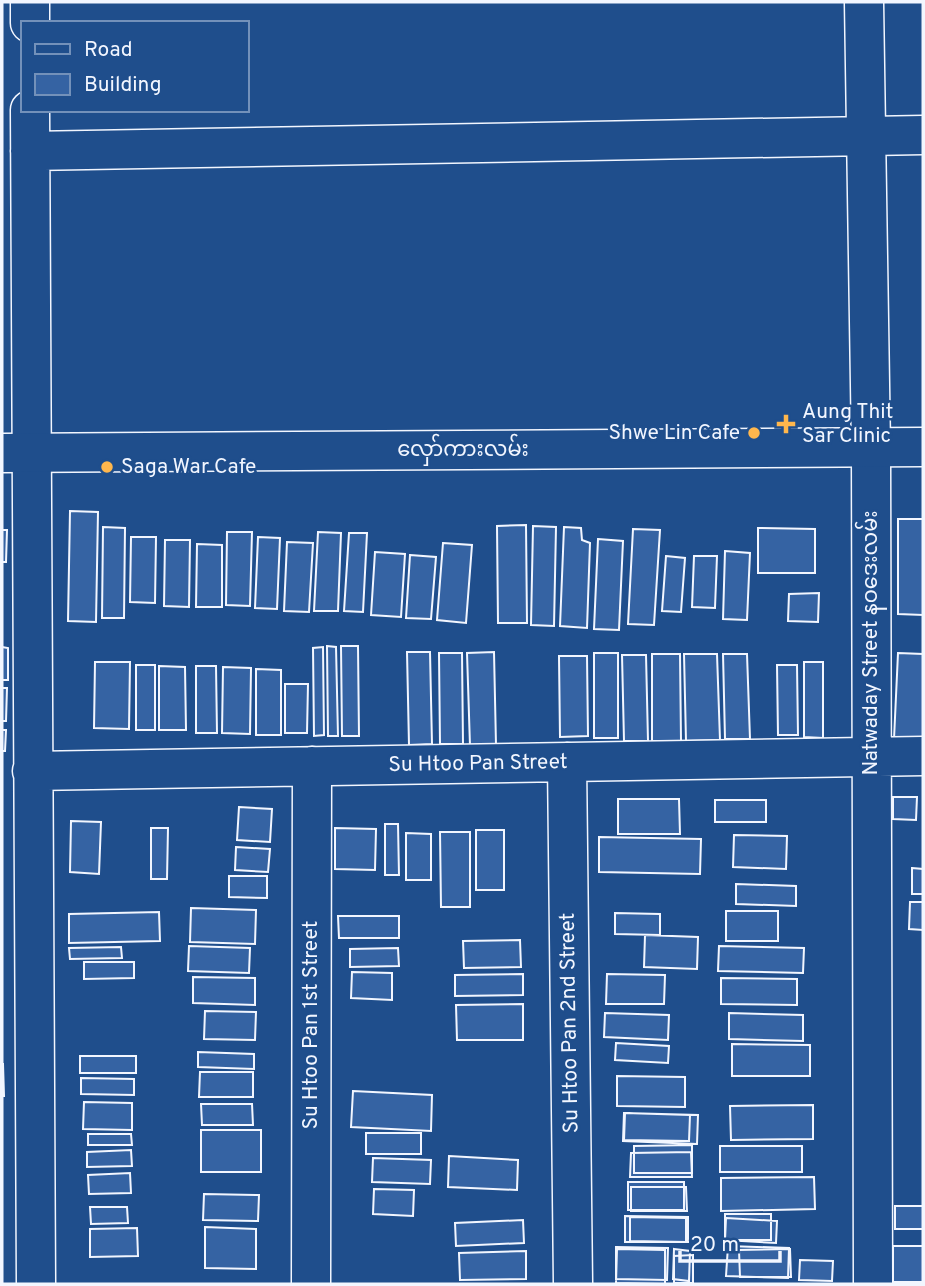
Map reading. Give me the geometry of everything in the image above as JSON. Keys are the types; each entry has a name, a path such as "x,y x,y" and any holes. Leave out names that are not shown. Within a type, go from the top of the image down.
{"street":[{"path":"30,2 30,21"},
{"name":"Natwaday Street နဝဒေးလမ်း","path":"864,2 871,448 873,1284"},
{"path":"30,112 16,453 32,771 36,1284"},
{"path":"30,150 923,135"},
{"name":"လှော်ကားလမ်း","path":"16,453 923,447"},
{"name":"Su Htoo Pan Street","path":"32,771 923,756"},
{"name":"Su Htoo Pan 2nd Street","path":"567,762 573,1284"},
{"name":"Su Htoo Pan 1st Street","path":"311,1284 312,766"}],"building":[{"path":"70,511 98,512 96,622 68,621"},
{"path":"898,519 923,519 923,615 898,614"},
{"path":"526,525 527,623 498,623 497,526"},
{"path":"533,526 556,527 554,626 531,625"},
{"path":"103,527 125,528 124,618 102,618"},
{"path":"564,527 581,528 582,540 590,543 587,628 560,626"},
{"path":"758,528 815,529 815,573 758,573"},
{"path":"633,529 660,530 654,625 628,624"},
{"path":"2,530 7,530 6,562 2,562"},
{"path":"227,532 252,532 250,606 226,605"},
{"path":"318,532 341,533 338,611 314,611"},
{"path":"349,533 367,533 363,612 344,611"},
{"path":"131,537 156,537 155,603 130,602"},
{"path":"258,537 280,538 277,609 255,608"},
{"path":"598,539 623,541 619,630 594,629"},
{"path":"165,540 190,540 189,607 164,606"},
{"path":"287,542 313,543 309,612 284,611"},
{"path":"443,543 472,545 466,623 437,620"},
{"path":"197,544 222,545 222,607 196,607"},
{"path":"725,551 750,553 747,620 723,619"},
{"path":"375,552 405,554 401,617 371,615"},
{"path":"410,555 436,557 431,619 406,618"},
{"path":"666,556 685,558 681,612 662,611"},
{"path":"694,556 717,556 715,608 692,607"},
{"path":"819,593 818,622 788,621 789,594"},
{"path":"327,646 336,647 338,736 328,736"},
{"path":"341,646 358,646 359,736 342,736"},
{"path":"2,647 8,648 8,680 2,680"},
{"path":"323,647 324,735 314,736 313,648"},
{"path":"407,652 430,652 432,744 409,745"},
{"path":"494,652 496,745 470,746 467,653"},
{"path":"439,653 462,653 463,744 440,744"},
{"path":"594,653 618,653 618,738 594,738"},
{"path":"898,653 923,654 923,740 894,739"},
{"path":"652,654 680,654 681,741 652,741"},
{"path":"684,654 717,654 720,740 686,741"},
{"path":"723,654 747,654 750,739 725,739"},
{"path":"622,655 646,655 648,741 624,741"},
{"path":"559,656 587,656 588,736 560,737"},
{"path":"95,662 130,662 129,729 94,728"},
{"path":"804,662 823,662 823,738 804,737"},
{"path":"136,665 155,665 155,730 136,730"},
{"path":"777,665 797,665 798,735 778,735"},
{"path":"159,666 185,667 186,730 159,730"},
{"path":"196,666 216,666 217,733 196,733"},
{"path":"223,667 251,668 250,734 222,733"},
{"path":"256,669 281,670 281,735 256,735"},
{"path":"285,684 308,684 307,733 285,733"},
{"path":"2,688 7,688 6,721 2,721"},
{"path":"2,730 6,730 5,751 2,751"},
{"path":"893,797 917,797 916,820 893,819"},
{"path":"618,799 679,799 680,834 618,834"},
{"path":"715,800 766,800 766,822 715,822"},
{"path":"239,807 272,809 270,842 237,840"},
{"path":"71,821 101,822 99,874 70,872"},
{"path":"385,824 398,824 399,875 385,875"},
{"path":"151,828 168,828 167,879 151,879"},
{"path":"335,828 376,829 375,870 335,869"},
{"path":"476,830 504,830 504,890 476,890"},
{"path":"440,832 470,832 470,907 441,907"},
{"path":"406,833 431,834 431,880 406,880"},
{"path":"734,835 787,836 786,869 733,867"},
{"path":"599,837 701,839 700,874 599,872"},
{"path":"236,847 270,849 268,872 235,870"},
{"path":"912,868 923,869 923,894 912,894"},
{"path":"229,876 267,876 267,898 229,897"},
{"path":"736,884 796,886 796,906 736,904"},
{"path":"910,902 923,902 923,930 909,929"},
{"path":"191,908 256,910 255,944 190,942"},
{"path":"726,911 778,911 778,941 726,941"},
{"path":"159,912 160,941 69,943 69,914"},
{"path":"615,913 660,914 660,935 615,934"},
{"path":"338,916 399,916 399,938 339,938"},
{"path":"645,935 698,937 697,969 644,967"},
{"path":"520,940 521,967 464,968 463,941"},
{"path":"189,946 250,948 249,973 188,971"},
{"path":"719,946 804,948 803,973 718,971"},
{"path":"121,947 122,958 70,959 69,948"},
{"path":"398,948 399,966 350,967 350,949"},
{"path":"84,962 134,962 134,978 84,979"},
{"path":"352,972 392,973 392,1000 351,998"},
{"path":"523,974 523,995 455,996 455,975"},
{"path":"607,974 665,975 664,1004 606,1004"},
{"path":"193,977 255,978 255,1005 193,1003"},
{"path":"721,978 797,979 797,1005 721,1004"},
{"path":"523,1004 523,1040 457,1040 456,1005"},
{"path":"205,1011 256,1012 255,1040 204,1039"},
{"path":"605,1013 669,1015 668,1040 604,1037"},
{"path":"729,1013 803,1015 803,1041 729,1039"},
{"path":"616,1043 669,1046 668,1063 615,1060"},
{"path":"732,1044 810,1045 810,1076 732,1076"},
{"path":"198,1052 254,1054 254,1069 198,1067"},
{"path":"80,1056 136,1056 136,1073 80,1073"},
{"path":"3,1064 4,1096 2,1096"},
{"path":"200,1072 253,1072 253,1097 199,1097"},
{"path":"617,1076 685,1077 685,1107 617,1106"},
{"path":"81,1078 134,1079 134,1095 81,1094"},
{"path":"353,1091 432,1095 431,1131 351,1127"},
{"path":"84,1102 132,1103 132,1130 83,1129"},
{"path":"201,1104 252,1104 253,1125 202,1125"},
{"path":"813,1105 813,1139 731,1140 730,1106"},
{"path":"624,1113 698,1115 697,1144 623,1141"},
{"path":"625,1113 690,1115 689,1141 624,1140"},
{"path":"201,1130 261,1130 261,1172 201,1172"},
{"path":"366,1133 421,1133 421,1154 366,1154"},
{"path":"88,1134 131,1134 132,1145 88,1145"},
{"path":"692,1145 692,1173 634,1173 634,1146"},
{"path":"720,1146 802,1146 802,1172 720,1172"},
{"path":"131,1150 132,1166 87,1167 87,1152"},
{"path":"691,1152 692,1177 630,1177 631,1153"},
{"path":"449,1156 518,1160 517,1190 448,1187"},
{"path":"373,1158 431,1160 430,1184 372,1182"},
{"path":"130,1173 131,1193 89,1194 88,1175"},
{"path":"814,1177 815,1209 721,1211 721,1178"},
{"path":"628,1182 684,1182 684,1210 628,1210"},
{"path":"631,1187 686,1187 687,1211 631,1211"},
{"path":"374,1189 414,1190 413,1216 373,1214"},
{"path":"204,1194 259,1195 258,1221 203,1220"},
{"path":"895,1206 923,1206 923,1229 895,1229"},
{"path":"90,1207 127,1207 128,1223 91,1224"},
{"path":"725,1214 771,1214 771,1240 725,1240"},
{"path":"625,1216 688,1217 688,1242 625,1242"},
{"path":"630,1217 686,1218 686,1242 630,1241"},
{"path":"726,1218 777,1221 776,1243 725,1240"},
{"path":"523,1220 524,1243 456,1246 455,1223"},
{"path":"205,1227 256,1229 256,1269 205,1268"},
{"path":"137,1228 138,1256 90,1257 90,1229"},
{"path":"728,1246 789,1248 788,1278 726,1276"},
{"path":"893,1246 923,1246 923,1282 893,1282"},
{"path":"616,1247 668,1248 667,1280 616,1279"},
{"path":"617,1249 665,1250 665,1284 616,1283"},
{"path":"674,1249 690,1251 689,1281 673,1279"},
{"path":"790,1249 791,1277 740,1277 739,1250"},
{"path":"526,1251 526,1279 460,1280 459,1253"},
{"path":"693,1255 693,1283 674,1283 674,1256"},
{"path":"800,1260 833,1261 832,1281 799,1280"}],"place":[{"name":"Aung Thit Sar Clinic","path":"786,424"},
{"name":"Shwe Lin Cafe","path":"754,433"},
{"name":"Saga War Cafe","path":"107,467"}]}
